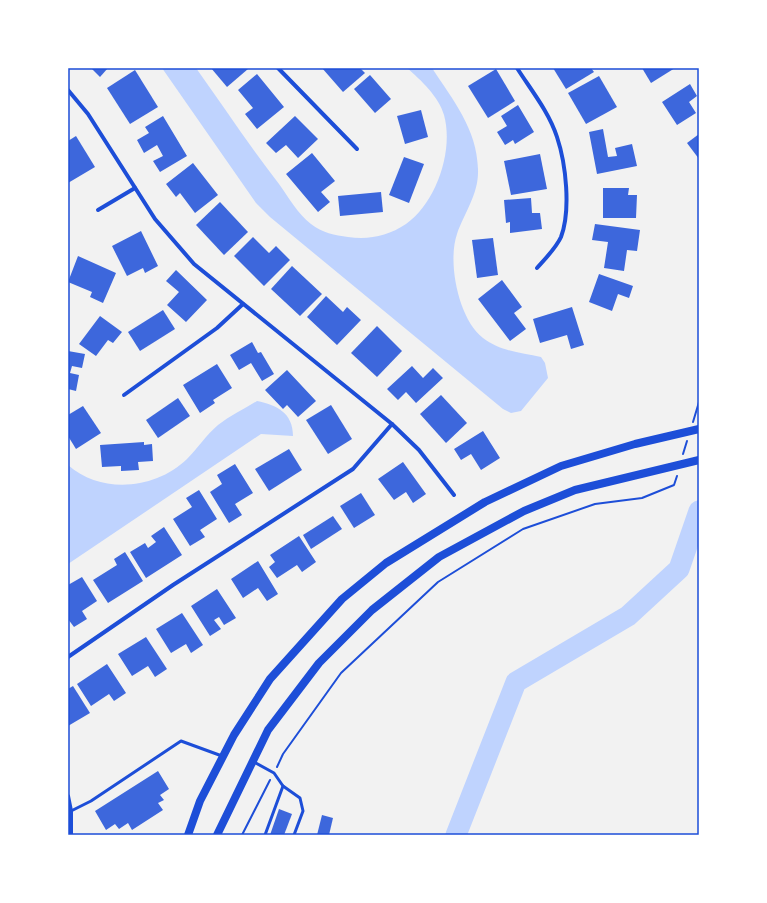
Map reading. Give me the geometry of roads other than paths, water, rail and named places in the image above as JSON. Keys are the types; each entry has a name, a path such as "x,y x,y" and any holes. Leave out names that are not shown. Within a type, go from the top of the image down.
{"main road":[{"path":"188,835 200,801 234,735 270,679 342,599 386,563 485,502 561,466 635,444 666,437 696,427"},
{"path":"217,835 268,730 318,663 372,610 439,557 524,511 575,490 699,460"}],"street":[{"path":"278,68 357,149"},
{"path":"517,68 548,118 557,137 564,177 566,207 561,237 553,250 537,268"},
{"path":"68,90 88,114 155,219 194,264 392,424 418,450 454,495"},
{"path":"98,210 135,188"},
{"path":"124,395 217,328 243,304"},
{"path":"68,656 173,585 353,469 392,424"},
{"path":"68,796 71,811 71,835"}],"lane":[{"path":"71,811 91,801 181,741 223,756"},
{"path":"252,762 274,773 283,786 300,798 302,811 294,835"},
{"path":"265,835 283,786"}],"water":[{"path":"162,68 196,68 294,206 311,224 320,230 329,233 363,238 392,232 406,224 417,215 434,190 444,160 446,129 444,115 442,108 434,95 424,83 407,68 432,68 456,103 469,128 477,154 478,178 474,194 460,226 454,246 453,260 457,290 462,305 467,318 475,330 483,338 504,349 541,357 545,363 548,378 521,411 511,413 503,409 270,217 256,203"},
{"path":"257,401 271,405 282,411 290,421 293,436 261,434 68,564 68,465 82,475 97,481 112,484 145,482 160,477 187,459 218,425"}],"waterway":[{"path":"456,835 516,682 628,616 679,569 699,511"}]}
